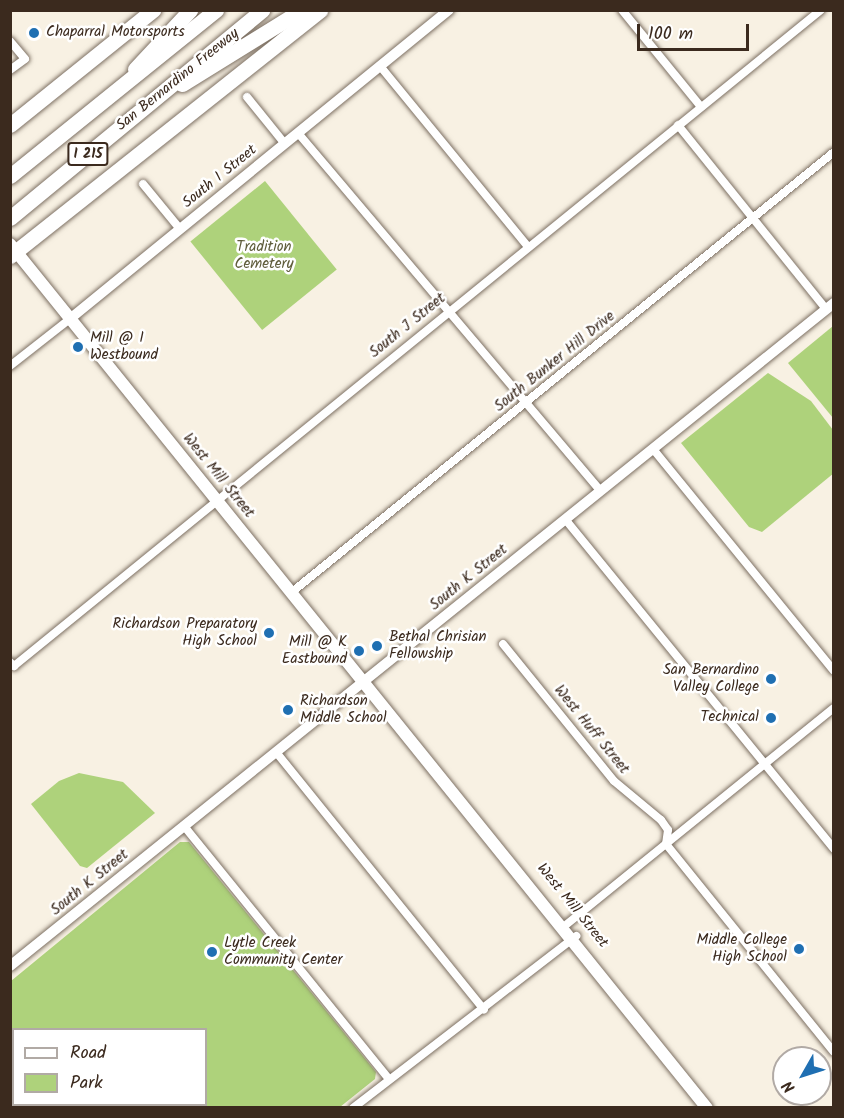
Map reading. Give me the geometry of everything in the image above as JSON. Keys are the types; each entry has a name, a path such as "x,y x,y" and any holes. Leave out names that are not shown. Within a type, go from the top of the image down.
{"highway":[{"path":"10,124 153,10"},
{"path":"126,82 146,52 190,10"},
{"name":"San Bernardino Freeway","path":"10,176 216,10"},
{"name":"San Bernardino Freeway","path":"14,215 262,10"},
{"path":"158,96 221,64 302,10"},
{"path":"12,250 320,10"}],"main road":[{"name":"West Mill Street","path":"12,250 71,318 707,1107"},
{"name":"West Mill Street","path":"402,728 412,732 567,924 573,938 715,1107"}],"street":[{"name":"South I Street","path":"10,366 449,10"},
{"path":"622,10 701,107"},
{"name":"South J Street","path":"12,664 218,500 821,10"},
{"path":"10,41 25,59 10,70"},
{"path":"380,66 528,247"},
{"path":"247,97 285,144"},
{"path":"678,125 830,306"},
{"path":"298,133 446,313 456,314 600,491"},
{"name":"South Bunker Hill Drive","path":"292,592 834,152"},
{"path":"143,184 180,229"},
{"name":"South K Street","path":"10,966 830,306"},
{"path":"653,449 834,671"},
{"path":"565,519 834,849"},
{"name":"West Huff Street","path":"503,644 614,781 661,820 668,830 666,844 834,1052"},
{"path":"567,924 834,708"},
{"path":"276,752 484,1010"},
{"path":"184,826 388,1078"},
{"path":"353,1107 475,1010 484,1010 573,938"}],"green space":[{"name":"Tradition Cemetery","path":"265,181 337,270 262,330 190,241"},
{"path":"833,326 834,418 788,363"},
{"path":"768,373 811,401 833,430 834,473 762,532 749,527 681,443"},
{"path":"79,773 123,782 155,813 87,868 80,866 31,804 59,781"},
{"path":"180,842 189,842 376,1072 375,1079 340,1107 184,1106 207,1106 207,1028 12,1028 12,1079 11,981"}],"place":[{"name":"Chaparral Motorsports","path":"34,33"},
{"name":"Mill @ I Westbound","path":"78,347"},
{"name":"Richardson Preparatory High School","path":"269,633"},
{"name":"Bethal Chrisian Fellowship","path":"377,646"},
{"name":"Mill @ K Eastbound","path":"359,651"},
{"name":"San Bernardino Valley College","path":"771,679"},
{"name":"Richardson Middle School","path":"288,710"},
{"name":"Technical","path":"771,718"},
{"name":"Middle College High School","path":"799,949"},
{"name":"Lytle Creek Community Center","path":"212,952"}]}
